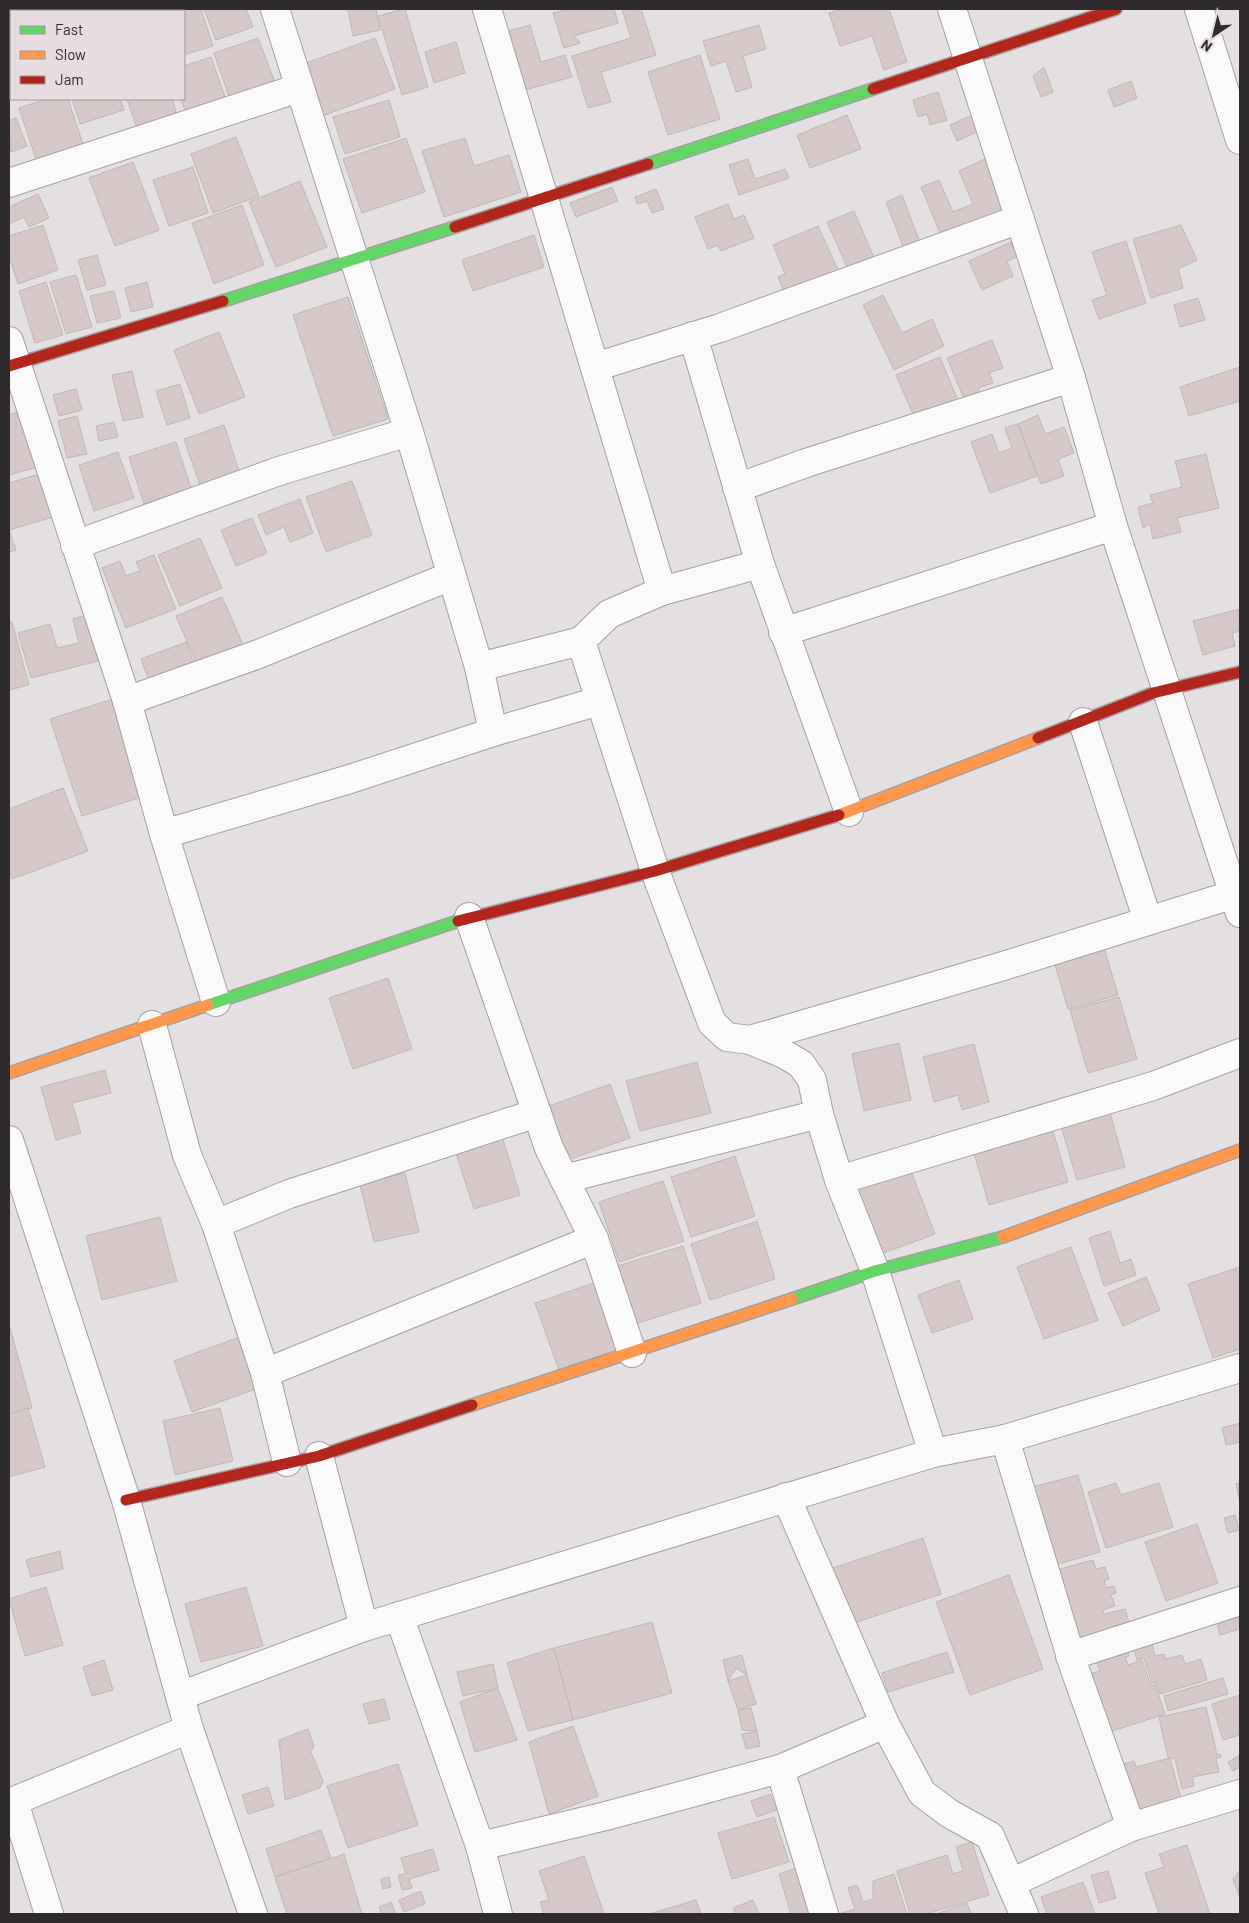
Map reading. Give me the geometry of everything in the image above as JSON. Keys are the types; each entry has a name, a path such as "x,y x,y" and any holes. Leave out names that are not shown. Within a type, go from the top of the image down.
{"street":[{"path":"275,9 356,260 479,667 493,732"},
{"path":"750,1040 1148,921 1237,904 1113,526 1071,378 952,9"},
{"path":"216,1002 164,834 127,701 11,357 356,260 1116,9"},
{"path":"1199,9 1240,140"},
{"path":"493,10 544,198 662,591"},
{"path":"9,182 299,88"},
{"path":"595,368 693,336 1020,219"},
{"path":"693,336 760,564 849,812"},
{"path":"737,488 806,463 1071,378"},
{"path":"75,545 279,471 408,432"},
{"path":"784,632 1113,526"},
{"path":"479,667 581,640 609,614 662,591 760,564"},
{"path":"127,701 256,655 451,576"},
{"path":"581,640 599,701 656,871 712,1023 728,1037 750,1040 802,1064 812,1080 819,1114 839,1180 874,1271 933,1453"},
{"path":"9,1073 469,917 656,871 849,812 1167,688 1240,672"},
{"path":"164,834 350,779 493,732 599,701"},
{"path":"1082,722 1148,921"},
{"path":"469,917 549,1148 594,1239 632,1353"},
{"path":"152,1025 187,1155 216,1224 264,1373 287,1462"},
{"path":"839,1180 1153,1086 1240,1053"},
{"path":"216,1224 289,1194 537,1113"},
{"path":"564,1179 819,1114"},
{"path":"9,1140 126,1500 189,1729 253,1914"},
{"path":"126,1500 319,1456 874,1271 992,1240 1240,1150"},
{"path":"264,1373 594,1239"},
{"path":"180,1696 398,1616 933,1453 1005,1439 1240,1368"},
{"path":"1005,1439 1070,1656 1131,1827"},
{"path":"319,1456 364,1627"},
{"path":"786,1498 885,1724 922,1793 950,1814 990,1836 1024,1914"},
{"path":"1070,1656 1240,1601"},
{"path":"398,1616 480,1846 498,1914"},
{"path":"480,1846 606,1816 780,1769 885,1724"},
{"path":"49,1914 11,1803 189,1729"},
{"path":"780,1769 824,1914"},
{"path":"1011,1883 1131,1827 1240,1794"}],"building":[{"path":"201,9 213,46 185,55 185,10 150,10"},
{"path":"204,9 246,9 253,27 216,40"},
{"path":"348,9 376,9 380,30 353,36"},
{"path":"405,9 428,87 402,95 378,16"},
{"path":"567,9 614,9 618,23 574,36 580,43 564,48 553,13"},
{"path":"622,9 641,9 656,55 601,72 611,102 588,108 572,56 631,38"},
{"path":"842,9 889,9 907,62 884,70 872,36 840,46 829,13"},
{"path":"530,25 541,62 565,55 572,77 525,90 508,31"},
{"path":"759,25 766,49 743,56 752,87 736,92 726,61 711,66 703,41"},
{"path":"258,38 276,85 231,102 214,53"},
{"path":"375,38 395,89 317,118 298,66"},
{"path":"456,42 465,73 434,83 425,52"},
{"path":"700,55 720,119 668,135 648,72"},
{"path":"211,57 227,103 187,116 181,100 185,100 185,66"},
{"path":"1044,67 1053,92 1041,97 1033,76"},
{"path":"1131,81 1137,98 1114,107 1108,90"},
{"path":"938,92 947,120 930,125 927,114 918,117 913,100"},
{"path":"43,100 68,100 86,153 39,168 19,108"},
{"path":"72,100 120,100 124,110 80,124"},
{"path":"127,100 172,100 178,118 138,132"},
{"path":"389,100 400,137 345,154 333,117"},
{"path":"847,115 861,149 810,168 797,135"},
{"path":"972,115 979,131 957,141 950,125"},
{"path":"16,118 27,146 11,152 9,121"},
{"path":"236,137 259,196 213,213 191,154"},
{"path":"406,138 425,192 362,213 343,159"},
{"path":"465,138 474,166 509,155 521,192 444,217 422,151"},
{"path":"748,159 755,179 785,169 789,178 739,195 729,165"},
{"path":"985,159 1008,213 943,240 921,187 939,180 953,212 973,204 959,171"},
{"path":"133,162 159,230 115,246 89,178"},
{"path":"193,167 208,213 169,226 153,180"},
{"path":"300,181 327,247 276,267 249,202"},
{"path":"612,187 618,201 576,217 570,203"},
{"path":"656,189 664,209 652,213 647,201 637,204 635,197"},
{"path":"38,194 49,218 29,227 24,217 9,224 9,207"},
{"path":"902,195 922,248 906,254 886,202"},
{"path":"728,204 734,219 744,215 754,238 721,251 718,245 708,249 695,217"},
{"path":"242,205 264,265 214,284 192,223"},
{"path":"854,211 875,260 849,271 827,222"},
{"path":"43,225 58,270 18,284 9,256 9,236"},
{"path":"1181,225 1197,260 1178,269 1183,288 1151,298 1133,239"},
{"path":"818,226 839,272 786,297 778,277 785,274 773,245"},
{"path":"534,235 544,267 473,291 462,260"},
{"path":"1126,241 1146,303 1099,319 1092,300 1107,295 1092,252"},
{"path":"1011,242 1017,257 1007,261 1013,276 982,290 969,261"},
{"path":"97,255 106,285 87,290 78,260"},
{"path":"76,275 92,327 66,334 50,282"},
{"path":"46,282 63,335 35,343 19,291"},
{"path":"147,282 153,307 131,312 125,288"},
{"path":"114,291 121,318 97,323 90,296"},
{"path":"883,295 902,333 932,319 944,346 894,370 863,305"},
{"path":"348,297 388,419 333,436 293,315"},
{"path":"1198,298 1205,320 1180,327 1174,305"},
{"path":"219,332 245,397 199,414 174,350"},
{"path":"992,340 1003,368 989,373 993,383 978,388 983,400 967,406 947,358"},
{"path":"940,357 959,403 916,421 896,375"},
{"path":"1240,367 1240,401 1189,416 1180,387"},
{"path":"132,371 143,417 123,421 112,375"},
{"path":"180,384 190,418 167,425 156,391"},
{"path":"76,389 82,410 59,416 53,395"},
{"path":"24,410 41,466 9,475 9,415"},
{"path":"1038,415 1045,434 1064,427 1074,453 1058,459 1064,476 1041,484 1018,424"},
{"path":"77,416 87,454 67,458 58,421"},
{"path":"114,422 118,437 99,441 96,426"},
{"path":"1018,424 1037,476 990,493 971,442 992,434 999,453 1012,448 1005,428"},
{"path":"224,425 239,471 200,485 184,439"},
{"path":"176,442 191,488 144,504 129,457"},
{"path":"118,452 134,498 94,511 79,465"},
{"path":"1206,454 1219,508 1177,518 1181,532 1153,539 1150,524 1143,528 1138,507 1153,503 1150,495 1182,487 1175,461"},
{"path":"39,474 53,517 9,530 9,483"},
{"path":"352,481 372,535 326,552 306,497"},
{"path":"300,499 313,533 290,542 284,527 266,535 258,515"},
{"path":"252,518 267,553 236,566 221,530"},
{"path":"9,530 16,550 9,552"},
{"path":"200,538 222,588 180,606 158,555"},
{"path":"154,555 176,609 126,628 102,568 120,561 126,576 140,571 136,562"},
{"path":"222,597 245,649 199,669 176,616"},
{"path":"1240,609 1240,631 1232,633 1235,646 1203,655 1193,621"},
{"path":"90,614 102,660 31,678 18,633 50,624 57,648 79,643 73,619"},
{"path":"12,622 29,685 9,690 9,623"},
{"path":"186,642 194,664 149,681 141,659"},
{"path":"113,699 145,796 82,816 50,719"},
{"path":"63,788 88,851 12,879 9,870 9,809"},
{"path":"1101,937 1118,995 1068,1009 1051,951"},
{"path":"388,978 412,1049 353,1069 329,998"},
{"path":"1119,997 1137,1059 1088,1073 1070,1010"},
{"path":"899,1043 911,1100 864,1111 852,1054"},
{"path":"974,1044 989,1102 962,1110 958,1095 934,1102 923,1057"},
{"path":"697,1062 711,1113 640,1131 626,1081"},
{"path":"105,1070 111,1093 72,1103 81,1133 56,1140 41,1087"},
{"path":"610,1084 630,1138 562,1162 543,1108"},
{"path":"1108,1105 1125,1167 1077,1180 1059,1119"},
{"path":"1051,1125 1068,1182 989,1205 972,1146"},
{"path":"501,1133 520,1195 474,1209 454,1147"},
{"path":"735,1156 755,1216 691,1237 671,1177"},
{"path":"909,1166 935,1234 881,1254 855,1186"},
{"path":"405,1173 419,1232 374,1242 360,1184"},
{"path":"663,1181 684,1241 619,1262 599,1202"},
{"path":"160,1217 177,1281 102,1300 86,1236"},
{"path":"757,1221 775,1279 710,1300 691,1244"},
{"path":"1110,1231 1120,1263 1131,1259 1136,1275 1104,1286 1089,1238"},
{"path":"683,1246 701,1303 635,1324 617,1266"},
{"path":"1071,1247 1098,1320 1044,1339 1017,1267"},
{"path":"1240,1267 1240,1349 1213,1358 1188,1284"},
{"path":"1146,1277 1160,1310 1123,1326 1108,1293"},
{"path":"959,1280 973,1319 932,1333 918,1295"},
{"path":"600,1281 624,1351 560,1373 535,1303"},
{"path":"9,1324 32,1408 9,1414"},
{"path":"245,1335 264,1386 192,1412 174,1361"},
{"path":"28,1408 45,1467 9,1477 9,1414"},
{"path":"220,1408 233,1461 175,1475 163,1421"},
{"path":"1240,1423 1240,1442 1226,1445 1222,1428"},
{"path":"1078,1475 1100,1552 1055,1565 1033,1487"},
{"path":"1116,1483 1121,1495 1159,1483 1173,1527 1106,1548 1088,1492"},
{"path":"1240,1483 1240,1502 1236,1484"},
{"path":"1235,1515 1239,1530 1228,1533 1224,1518"},
{"path":"1197,1524 1218,1583 1166,1601 1145,1542"},
{"path":"923,1538 941,1594 848,1625 830,1569"},
{"path":"60,1551 63,1569 31,1577 26,1560"},
{"path":"1093,1560 1096,1569 1105,1567 1109,1579 1104,1581 1106,1588 1114,1586 1116,1593 1111,1595 1115,1606 1103,1610 1104,1614 1125,1609 1130,1626 1076,1648 1053,1571"},
{"path":"1009,1575 1043,1669 970,1695 936,1602"},
{"path":"46,1587 63,1645 25,1656 9,1599"},
{"path":"246,1587 263,1646 201,1662 185,1604"},
{"path":"1240,1617 1240,1629 1220,1635 1217,1622"},
{"path":"652,1622 672,1693 573,1720 554,1648"},
{"path":"1151,1641 1155,1656 1164,1654 1166,1659 1182,1655 1185,1664 1201,1659 1207,1680 1160,1694 1156,1682 1152,1683 1144,1658 1137,1660 1133,1647"},
{"path":"554,1648 573,1720 528,1731 507,1663"},
{"path":"1127,1648 1129,1656 1125,1657 1128,1665 1142,1660 1151,1686 1155,1684 1165,1714 1106,1733 1089,1674 1100,1671 1096,1658"},
{"path":"947,1652 954,1672 888,1692 882,1673"},
{"path":"742,1655 747,1675 736,1668 728,1681 723,1660"},
{"path":"104,1660 113,1690 92,1696 83,1667"},
{"path":"493,1664 498,1688 463,1696 457,1672"},
{"path":"747,1675 756,1704 738,1710 728,1681"},
{"path":"1223,1678 1228,1694 1168,1711 1164,1696"},
{"path":"498,1688 517,1740 475,1752 460,1702"},
{"path":"1240,1695 1240,1735 1223,1740 1212,1704"},
{"path":"384,1699 390,1719 369,1724 363,1704"},
{"path":"1206,1707 1217,1755 1221,1754 1221,1757 1216,1758 1219,1772 1192,1777 1194,1786 1182,1789 1175,1759 1168,1757 1159,1717"},
{"path":"751,1708 757,1731 742,1730 738,1710"},
{"path":"573,1726 598,1796 549,1814 529,1742"},
{"path":"308,1729 314,1746 311,1752 323,1781 320,1788 285,1800 279,1740"},
{"path":"757,1731 760,1746 746,1749 742,1734"},
{"path":"1239,1756 1240,1767 1233,1771 1228,1762"},
{"path":"1170,1758 1181,1798 1129,1812 1116,1766 1134,1761 1136,1767"},
{"path":"398,1764 418,1825 348,1848 327,1786"},
{"path":"268,1787 274,1806 248,1814 242,1795"},
{"path":"770,1794 777,1810 757,1817 751,1801"},
{"path":"774,1817 789,1862 732,1879 718,1833"},
{"path":"321,1830 331,1858 275,1877 266,1849"},
{"path":"972,1842 989,1895 926,1914 910,1914 897,1871 947,1855 953,1874 963,1871 956,1847"},
{"path":"1187,1845 1210,1914 1159,1914 1145,1873 1164,1867 1159,1854"},
{"path":"433,1849 439,1870 409,1879 412,1888 402,1890 398,1875 406,1874 401,1858"},
{"path":"344,1854 362,1914 287,1914 275,1877"},
{"path":"584,1856 604,1914 544,1914 540,1902 549,1900 539,1871"},
{"path":"797,1868 812,1914 791,1914 779,1874"},
{"path":"1240,1870 1240,1898 1233,1879"},
{"path":"1108,1871 1116,1898 1099,1903 1091,1875"},
{"path":"894,1874 907,1914 839,1914 855,1909 848,1888 857,1885 863,1902 873,1899 873,1881"},
{"path":"389,1877 391,1887 383,1889 381,1879"},
{"path":"1083,1882 1095,1914 1047,1914 1041,1897"},
{"path":"421,1891 425,1904 404,1912 399,1900"},
{"path":"696,1900 701,1914 649,1914"},
{"path":"753,1900 759,1914 736,1914 733,1908"},
{"path":"391,1902 396,1914 382,1914 379,1907"},
{"path":"967,1903 971,1914 936,1914"}],"traffic: fast":[{"path":"648,164 873,89"},
{"path":"223,301 455,227"},
{"path":"208,1005 458,921"},
{"path":"792,1299 875,1271 1003,1237"}],"traffic: slow":[{"path":"839,815 1038,738"},
{"path":"9,1073 208,1005"},
{"path":"1003,1237 1240,1150"},
{"path":"472,1405 792,1299"}],"traffic: jam":[{"path":"873,89 1116,9"},
{"path":"455,227 648,164"},
{"path":"9,366 223,301"},
{"path":"1038,738 1153,693 1240,672"},
{"path":"458,921 655,871 839,815"},
{"path":"126,1500 319,1456 472,1405"}]}
